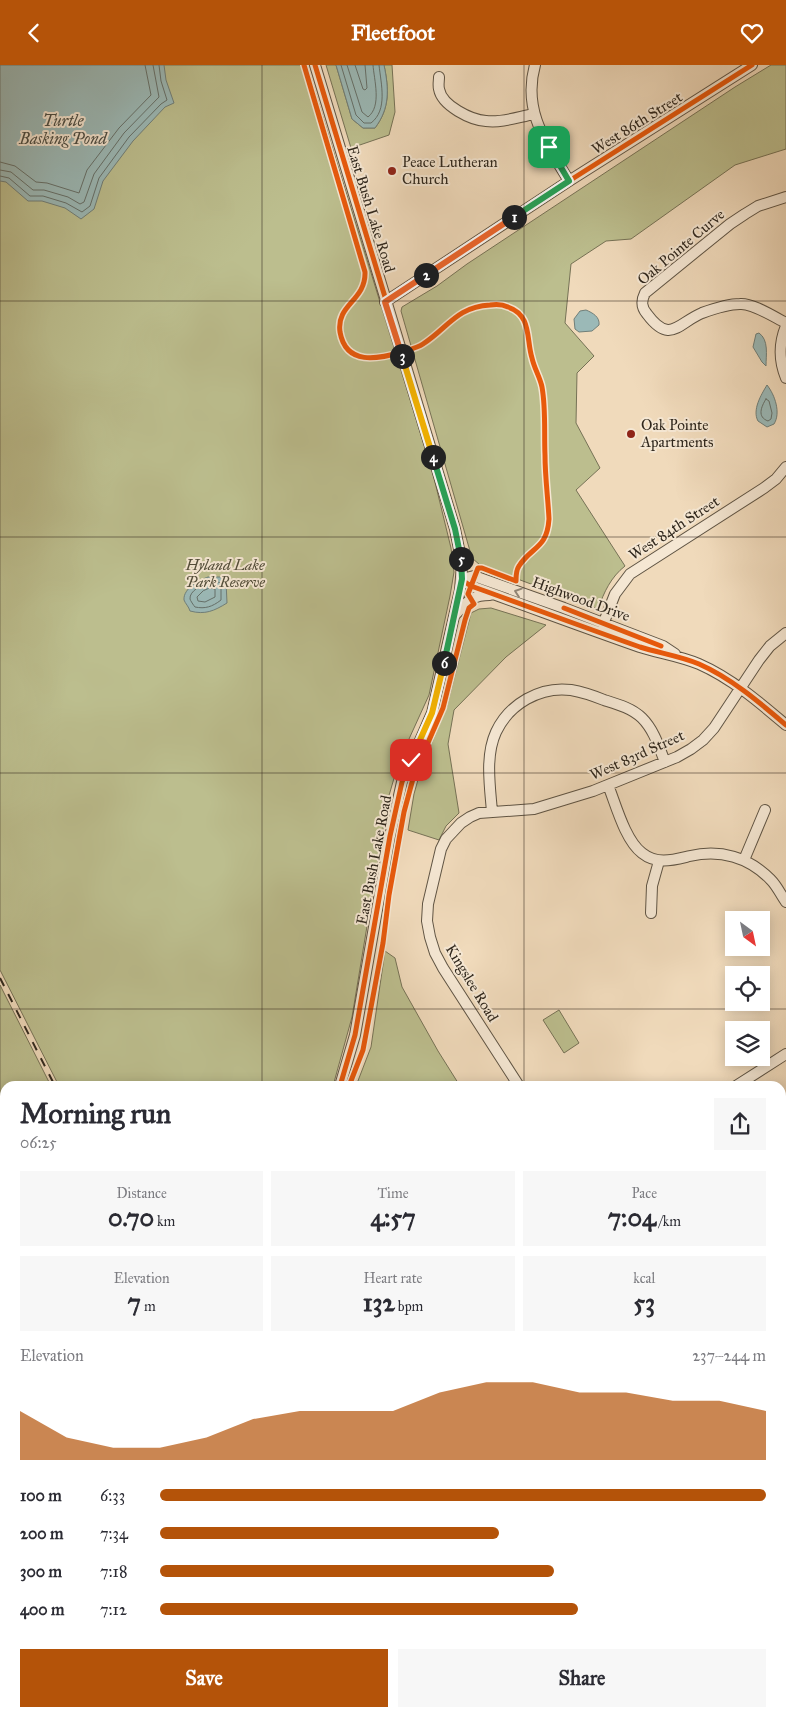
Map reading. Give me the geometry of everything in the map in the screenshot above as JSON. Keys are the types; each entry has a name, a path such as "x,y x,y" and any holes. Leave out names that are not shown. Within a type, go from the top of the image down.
{"street":[{"name":"East Bush Lake Road","path":"315,65 455,529 462,564 462,579 432,713 402,782 390,836 355,1035 341,1081"},
{"path":"534,65 531,84 534,114 540,132 569,181"},
{"name":"West 86th Street","path":"385,302 569,181 752,65"},
{"path":"439,77 439,91 452,107 474,119 499,121 534,114"},
{"name":"Oak Pointe Curve","path":"786,197 758,206 730,224 645,293 642,305 654,324 666,329 680,327 702,313 736,303 744,303 786,324"},
{"path":"786,324 781,340 780,352 781,364 786,378"},
{"name":"West 84th Street","path":"602,627 615,594 630,574 764,488 785,470"},
{"name":"Highwood Drive","path":"462,579 474,576 602,627"},
{"name":"Highwood Drive","path":"462,579 471,586 496,595 663,646 678,656 699,664 740,688 786,725"},
{"path":"453,618 466,602 471,599 483,595 496,595"},
{"name":"West 83rd Street","path":"453,830 470,817 479,813 534,809 569,799 665,762 691,749 714,728 770,646 786,633"},
{"path":"492,812 489,762 491,747 496,733 503,719 514,708 526,699 540,693 554,690 570,690 585,693 632,710 642,717 649,727 665,762"},
{"path":"608,785 629,837 635,847 643,854 660,861 713,853 735,856 761,871 772,881 786,902"},
{"path":"744,860 765,810"},
{"name":"Kingslee Road","path":"453,830 441,849 428,904 430,937 435,953 443,968 516,1081"},
{"path":"651,913 652,886 660,861"},
{"path":"744,1081 786,1053"}],"green space":[{"name":"Hyland Lake Park Reserve","path":"0,65 307,65 433,474 451,548 454,572 429,695 399,761 388,799 352,1017 334,1081 56,1081 0,970"},
{"path":"326,65 336,65 352,119 363,128 375,128 386,106 387,82 384,65 392,65 395,112 389,135 351,148"},
{"path":"771,65 786,65 786,149 735,165 631,239 606,241 571,264 565,323 594,356 577,373 576,423 600,468 576,490 625,566 608,585 598,609 480,565 472,558 401,311 402,307 437,286 467,264"},
{"path":"491,608 546,625 506,657 454,710 448,744 459,813 446,826 439,840 408,830 414,794 421,769 447,706 471,613 479,609"},
{"path":"385,951 395,958 402,987 457,1081 358,1081 371,1047"},
{"path":"0,985 48,1081 0,1081"},
{"path":"559,1010 579,1043 564,1053 543,1020"}],"water":[{"name":"Turtle Basking Pond","path":"0,65 164,65 166,80 174,103 165,107 133,141 103,181 94,209 81,219 65,208 42,201 28,201 6,182 0,181"},
{"path":"336,65 384,65 387,82 386,106 375,128 363,128 352,119"},
{"path":"586,310 597,318 599,325 592,331 579,332 575,329 574,319 580,311"},
{"path":"759,333 766,344 766,366 753,347 756,334"},
{"path":"767,385 775,399 777,415 774,424 767,427 758,421 756,412 762,393"},
{"path":"208,577 220,577 226,581 227,603 218,608 200,613 190,611 184,600 186,592 193,585"}],"railway":[{"path":"0,978 52,1081"}],"cycle path":[{"path":"304,65 365,272 361,290 342,315 340,332 343,343 356,355 373,358 383,357 421,345 432,338 453,319 469,310 499,304 516,311 525,322 530,351 542,387 549,519 548,529 542,542 524,559 516,573 516,581 478,568 468,594 474,604 469,608 465,620 443,708 414,775 404,812 389,895 383,943 363,1050 351,1081"},
{"path":"315,65 455,529 462,564 460,590 432,713 402,782 390,836 355,1035 341,1081"},
{"path":"385,302 569,181 752,65"},
{"path":"465,582 471,586 640,647 699,664 733,683 786,725"},
{"path":"564,608 661,646"}],"place":[{"name":"Peace Lutheran Church","path":"392,171"},
{"name":"Oak Pointe Apartments","path":"631,434"}],"route":[{"path":"411,760 432,713 460,590 462,564 455,529 385,302 569,181 549,147"}]}
